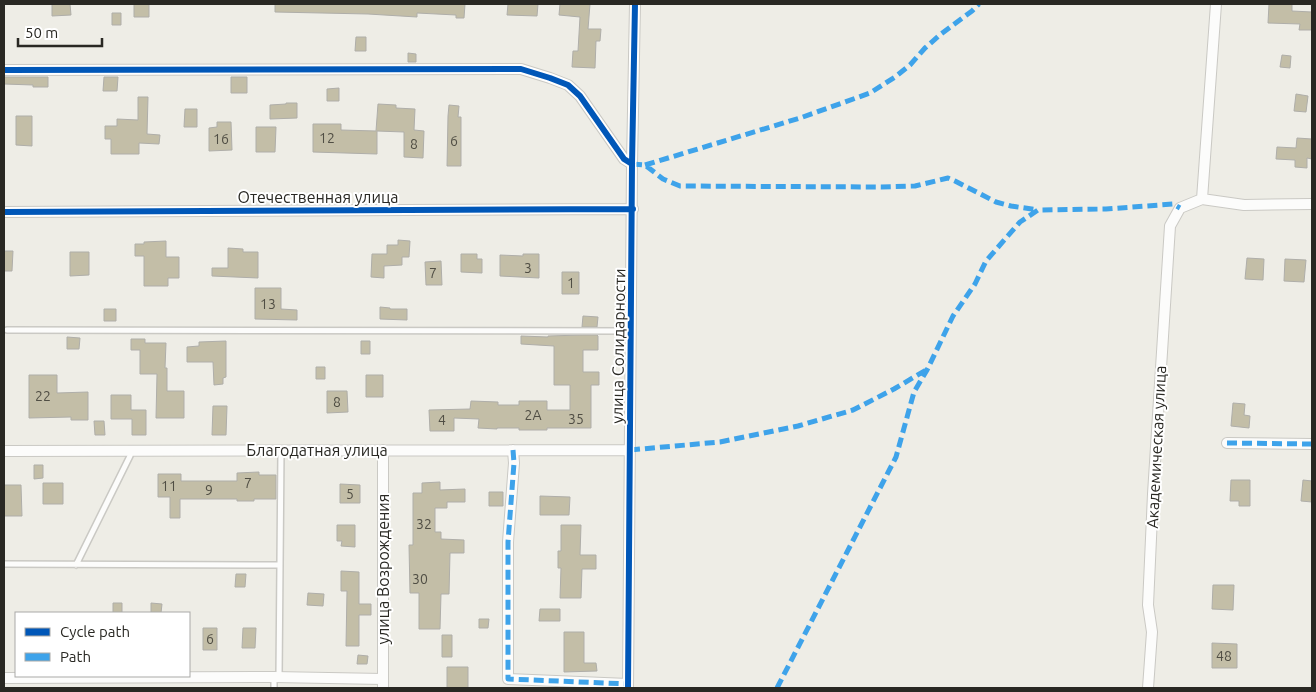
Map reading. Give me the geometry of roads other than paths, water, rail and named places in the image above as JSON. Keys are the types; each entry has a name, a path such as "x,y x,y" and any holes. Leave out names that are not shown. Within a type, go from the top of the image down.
{"street":[{"name":"улица Солидарности","path":"628,686 635,4"},
{"path":"1216,4 1202,199 1244,205 1312,204"},
{"path":"4,70 522,69 568,85 580,96 624,159 632,164"},
{"name":"Академическая улица","path":"1148,688 1152,632 1148,605 1153,494 1170,226 1180,208 1202,199"},
{"name":"Отечественная улица","path":"4,212 633,209"},
{"path":"1227,443 1312,444"},
{"name":"улица Возрождения","path":"383,450 383,684"},
{"path":"513,450 514,463 508,542 508,683 628,686"},
{"name":"Благодатная улица","path":"4,451 630,450"},
{"path":"4,678 277,677 383,684"}],"lane":[{"path":"7,330 632,331"},
{"path":"76,565 131,451"},
{"path":"274,688 277,677 281,451"},
{"path":"4,564 280,566"}]}
